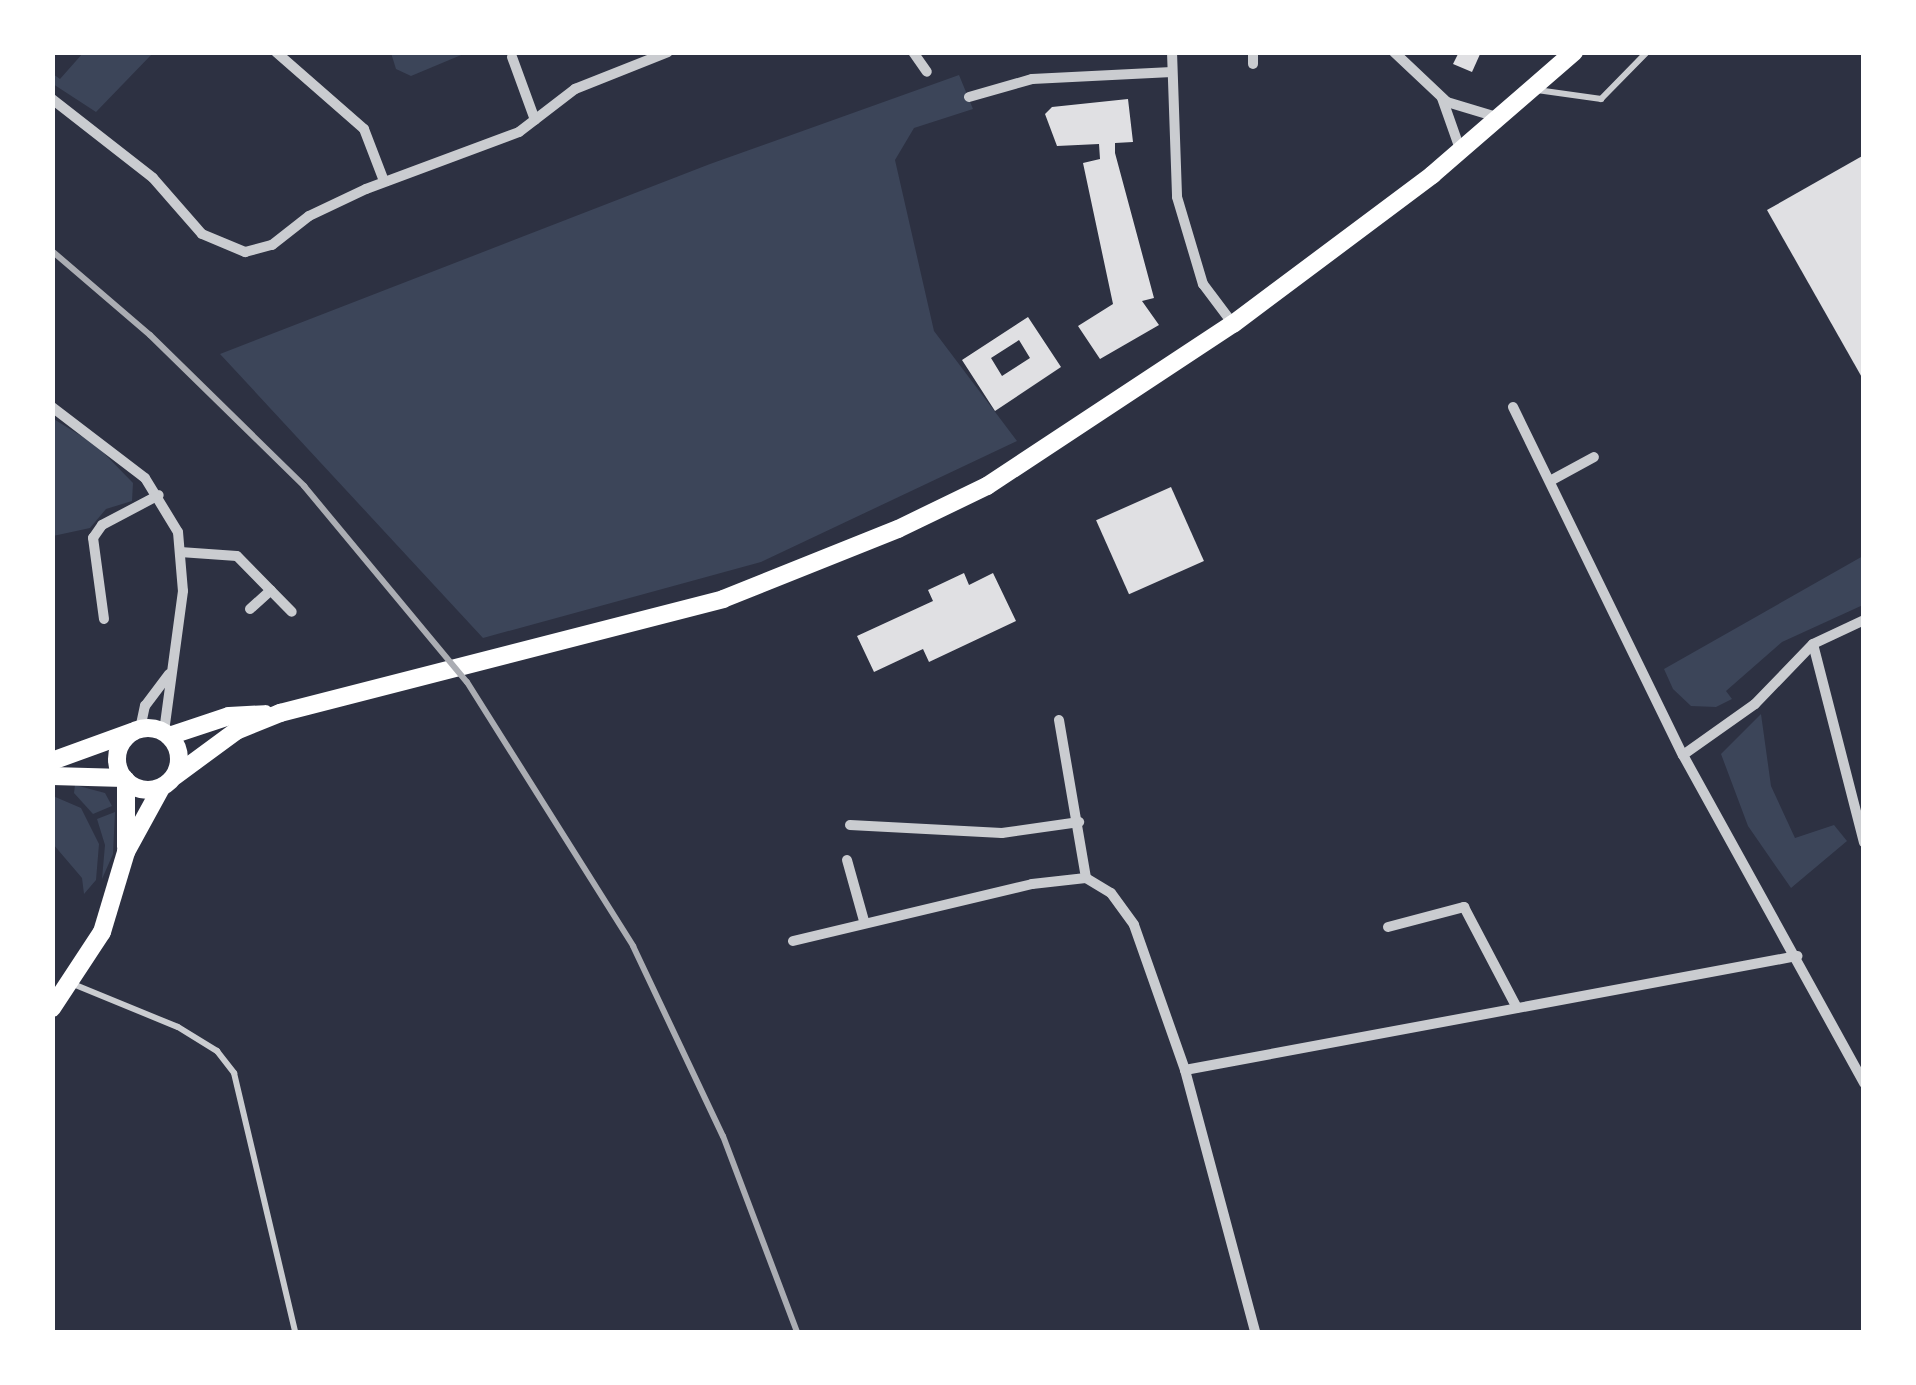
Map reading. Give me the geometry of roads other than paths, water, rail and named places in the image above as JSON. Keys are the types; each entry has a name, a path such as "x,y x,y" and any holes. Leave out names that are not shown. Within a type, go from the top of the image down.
{"main road":[{"path":"52,776 125,779 142,790 168,782 236,731 280,713 723,598 898,529 1020,466 1233,324 1460,149 1574,52"},
{"path":"52,761 136,731 167,734 229,716 280,713"},
{"path":"126,852 125,779 118,753 136,731"},
{"path":"52,1008 73,984 102,932 126,852 180,760 167,734"}],"street":[{"path":"276,52 364,129 384,181"},
{"path":"52,99 153,178 202,234 231,250 272,245 309,216 384,181 519,132 575,89 668,52"},
{"path":"913,52 927,72"},
{"path":"1172,52 1177,197 1203,284 1233,324"},
{"path":"1394,52 1442,97 1498,117"},
{"path":"512,57 535,120"},
{"path":"968,97 1032,79 1172,72"},
{"path":"1442,97 1460,149"},
{"path":"52,407 106,444 160,495 180,552 182,591 169,674 167,734"},
{"path":"1513,408 1682,755 1797,956 1864,1083"},
{"path":"1550,481 1594,457"},
{"path":"104,619 93,538 102,525 160,495"},
{"path":"180,552 237,556 292,612"},
{"path":"250,609 272,590"},
{"path":"1682,755 1754,704 1813,644 1864,620"},
{"path":"1813,644 1864,843"},
{"path":"136,731 145,706 169,674"},
{"path":"1060,720 1086,878 1127,910 1186,1070 1255,1332"},
{"path":"850,826 1002,833 1078,822"},
{"path":"847,860 864,920"},
{"path":"793,941 864,920 1086,878"},
{"path":"1388,927 1464,907 1518,1008"},
{"path":"1186,1070 1797,956"}],"lane":[{"path":"1531,89 1601,98 1648,52"},
{"path":"73,984 178,1026 217,1051 234,1073 295,1332"}],"railway":[{"path":"52,251 150,335 304,486 467,682 633,946 723,1136 797,1332"}]}
